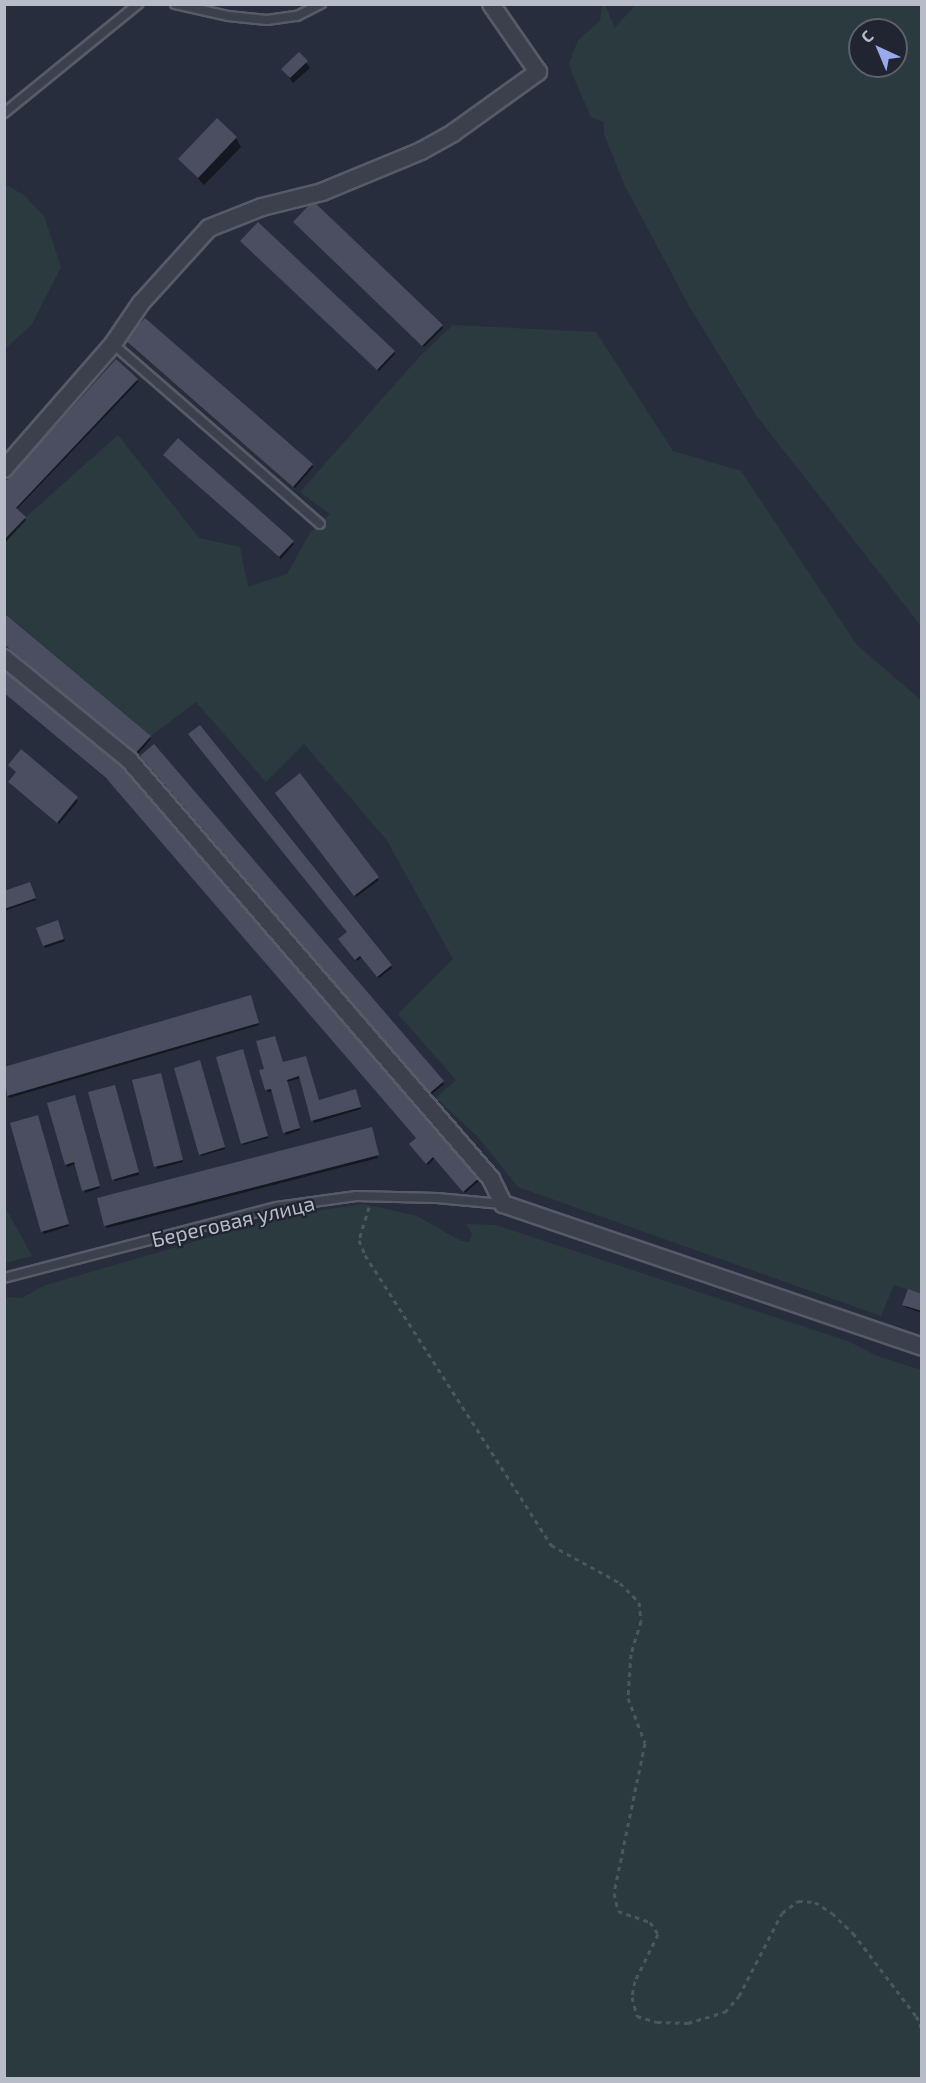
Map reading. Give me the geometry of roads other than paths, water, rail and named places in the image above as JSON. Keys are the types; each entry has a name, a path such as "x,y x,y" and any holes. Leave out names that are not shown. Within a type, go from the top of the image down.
{"street":[{"path":"4,469 113,344 141,303 209,228 262,207 322,192 421,152 453,133 538,72 491,4"},
{"path":"4,658 129,760 491,1179 502,1204 921,1347"}],"lane":[{"path":"4,113 138,4"},
{"path":"174,4 228,16 267,20 297,16 321,4"},
{"path":"113,344 320,524"},
{"name":"Береговая улица","path":"4,1278 277,1207 356,1196 437,1197 502,1204"}]}
